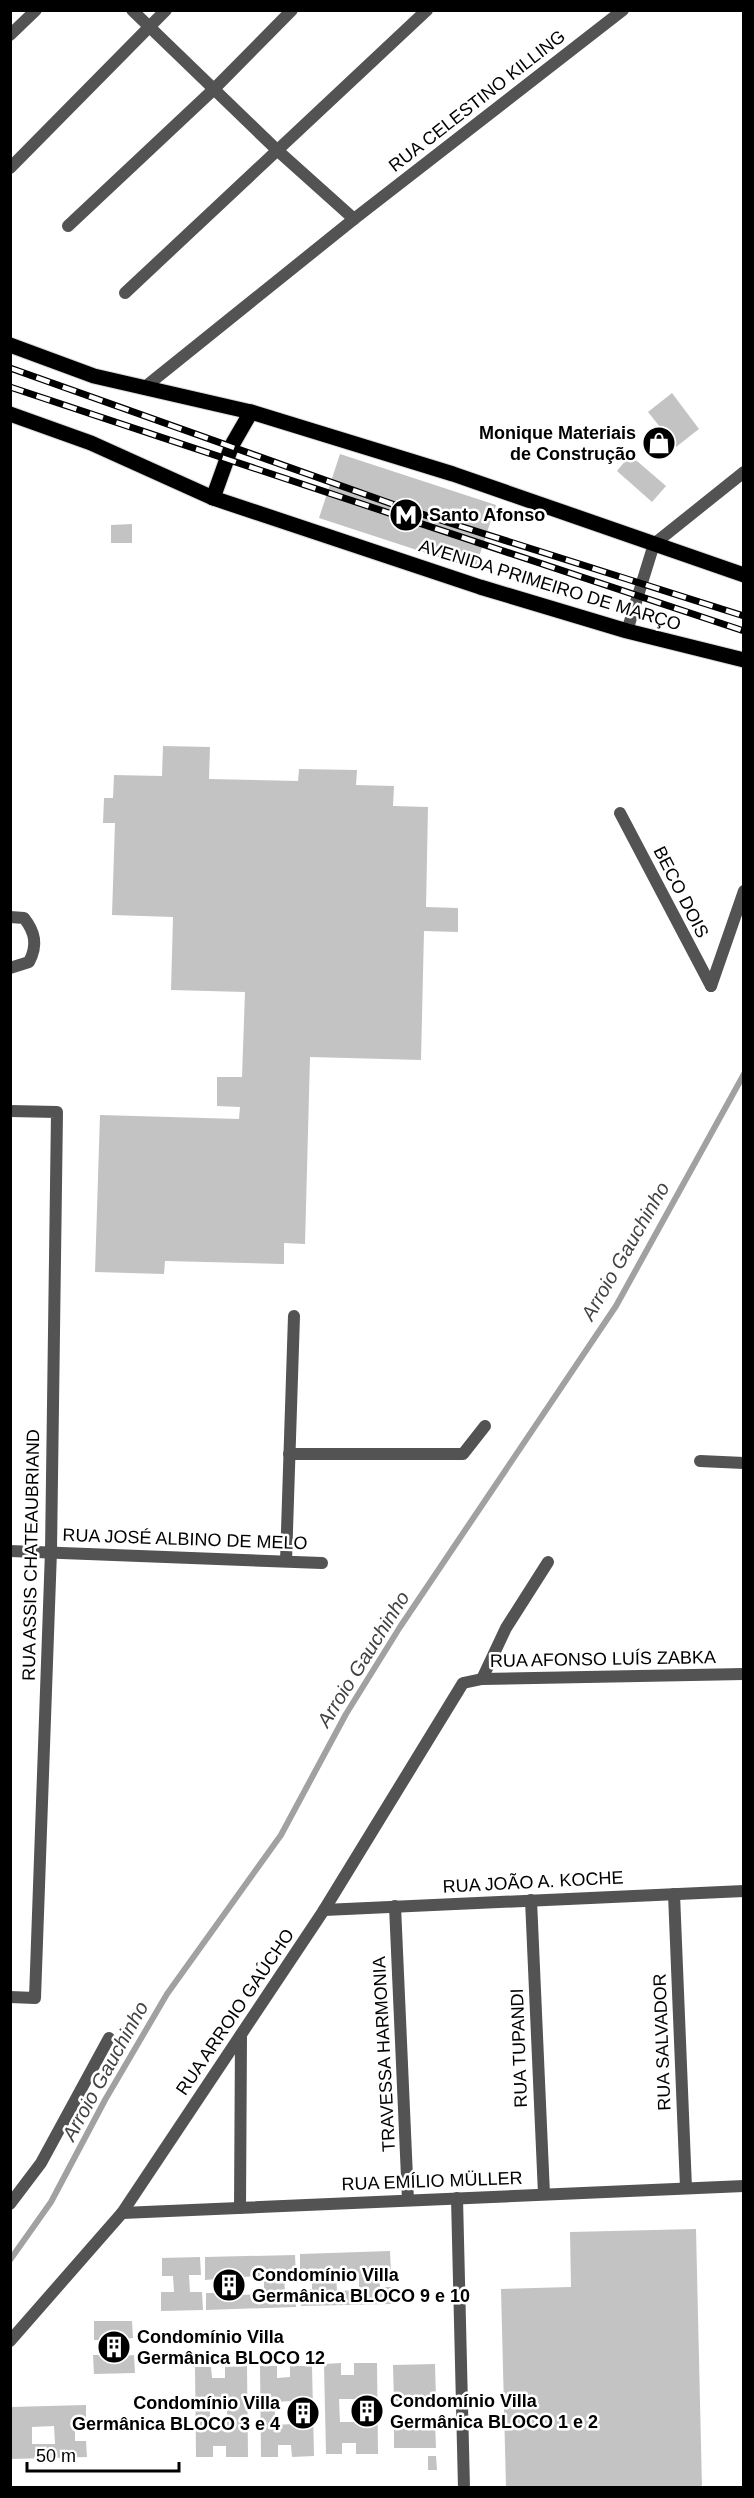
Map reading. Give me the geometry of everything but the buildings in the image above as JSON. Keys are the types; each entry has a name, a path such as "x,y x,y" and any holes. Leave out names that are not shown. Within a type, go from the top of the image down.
{"main road":[{"path":"10,345 94,376 251,412 475,481 744,574"},
{"path":"213,498 232,445 251,412"},
{"name":"AVENIDA PRIMEIRO DE MARÇO","path":"10,414 91,443 213,498 480,587 627,631 744,660"}],"street":[{"path":"10,34 36,10"},
{"path":"132,10 213,90 354,219"},
{"path":"10,168 150,29 166,10"},
{"path":"68,226 213,90 292,10"},
{"path":"125,293 427,10"},
{"name":"RUA CELESTINO KILLING","path":"145,387 354,219 623,10"},
{"path":"627,631 654,544 744,472"},
{"name":"BECO DOIS","path":"620,813 711,986 744,891"},
{"path":"10,917 24,918 35,932 34,953 29,962 10,968"},
{"name":"RUA ASSIS CHATEAUBRIAND","path":"10,1111 57,1112 51,1551 35,1998 10,1997"},
{"path":"286,1561 294,1316"},
{"path":"290,1454 463,1454 485,1426"},
{"path":"699,1461 744,1463"},
{"name":"RUA JOSÉ ALBINO DE MELO","path":"10,1551 322,1563"},
{"path":"482,1679 506,1628 548,1562"},
{"name":"RUA AFONSO LUÍS ZABKA","path":"463,1683 482,1679 744,1674"},
{"name":"RUA ARROIO GAÚCHO","path":"10,2341 122,2213 324,1910 463,1683"},
{"name":"RUA JOÃO A. KOCHE","path":"324,1910 744,1891"},
{"name":"RUA SALVADOR","path":"674,1894 686,2188"},
{"name":"RUA TUPANDI","path":"531,1900 544,2194"},
{"name":"TRAVESSA HARMONIA","path":"395,1906 408,2200"},
{"path":"240,2208 241,2035"},
{"path":"10,2204 41,2163 109,2038"},
{"name":"RUA EMÍLIO MÜLLER","path":"122,2213 744,2186"},
{"path":"457,2198 464,2487"}],"waterway":[{"name":"Arroio Gauchinho","path":"10,2260 51,2202 105,2100 167,1994 281,1835 346,1714 400,1627 616,1306 744,1074"}],"railway":[{"path":"10,368 409,510 744,616"},
{"path":"10,387 744,631"}],"place":[{"name":"Monique Materiais de Construção","path":"659,443"},
{"name":"Santo Afonso","path":"406,515"},
{"name":"Condomínio Villa Germânica BLOCO 9 e 10","path":"229,2285"},
{"name":"Condomínio Villa Germânica BLOCO 12","path":"114,2347"},
{"name":"Condomínio Villa Germânica BLOCO 1 e 2","path":"367,2411"},
{"name":"Condomínio Villa Germânica BLOCO 3 e 4","path":"303,2413"}]}
